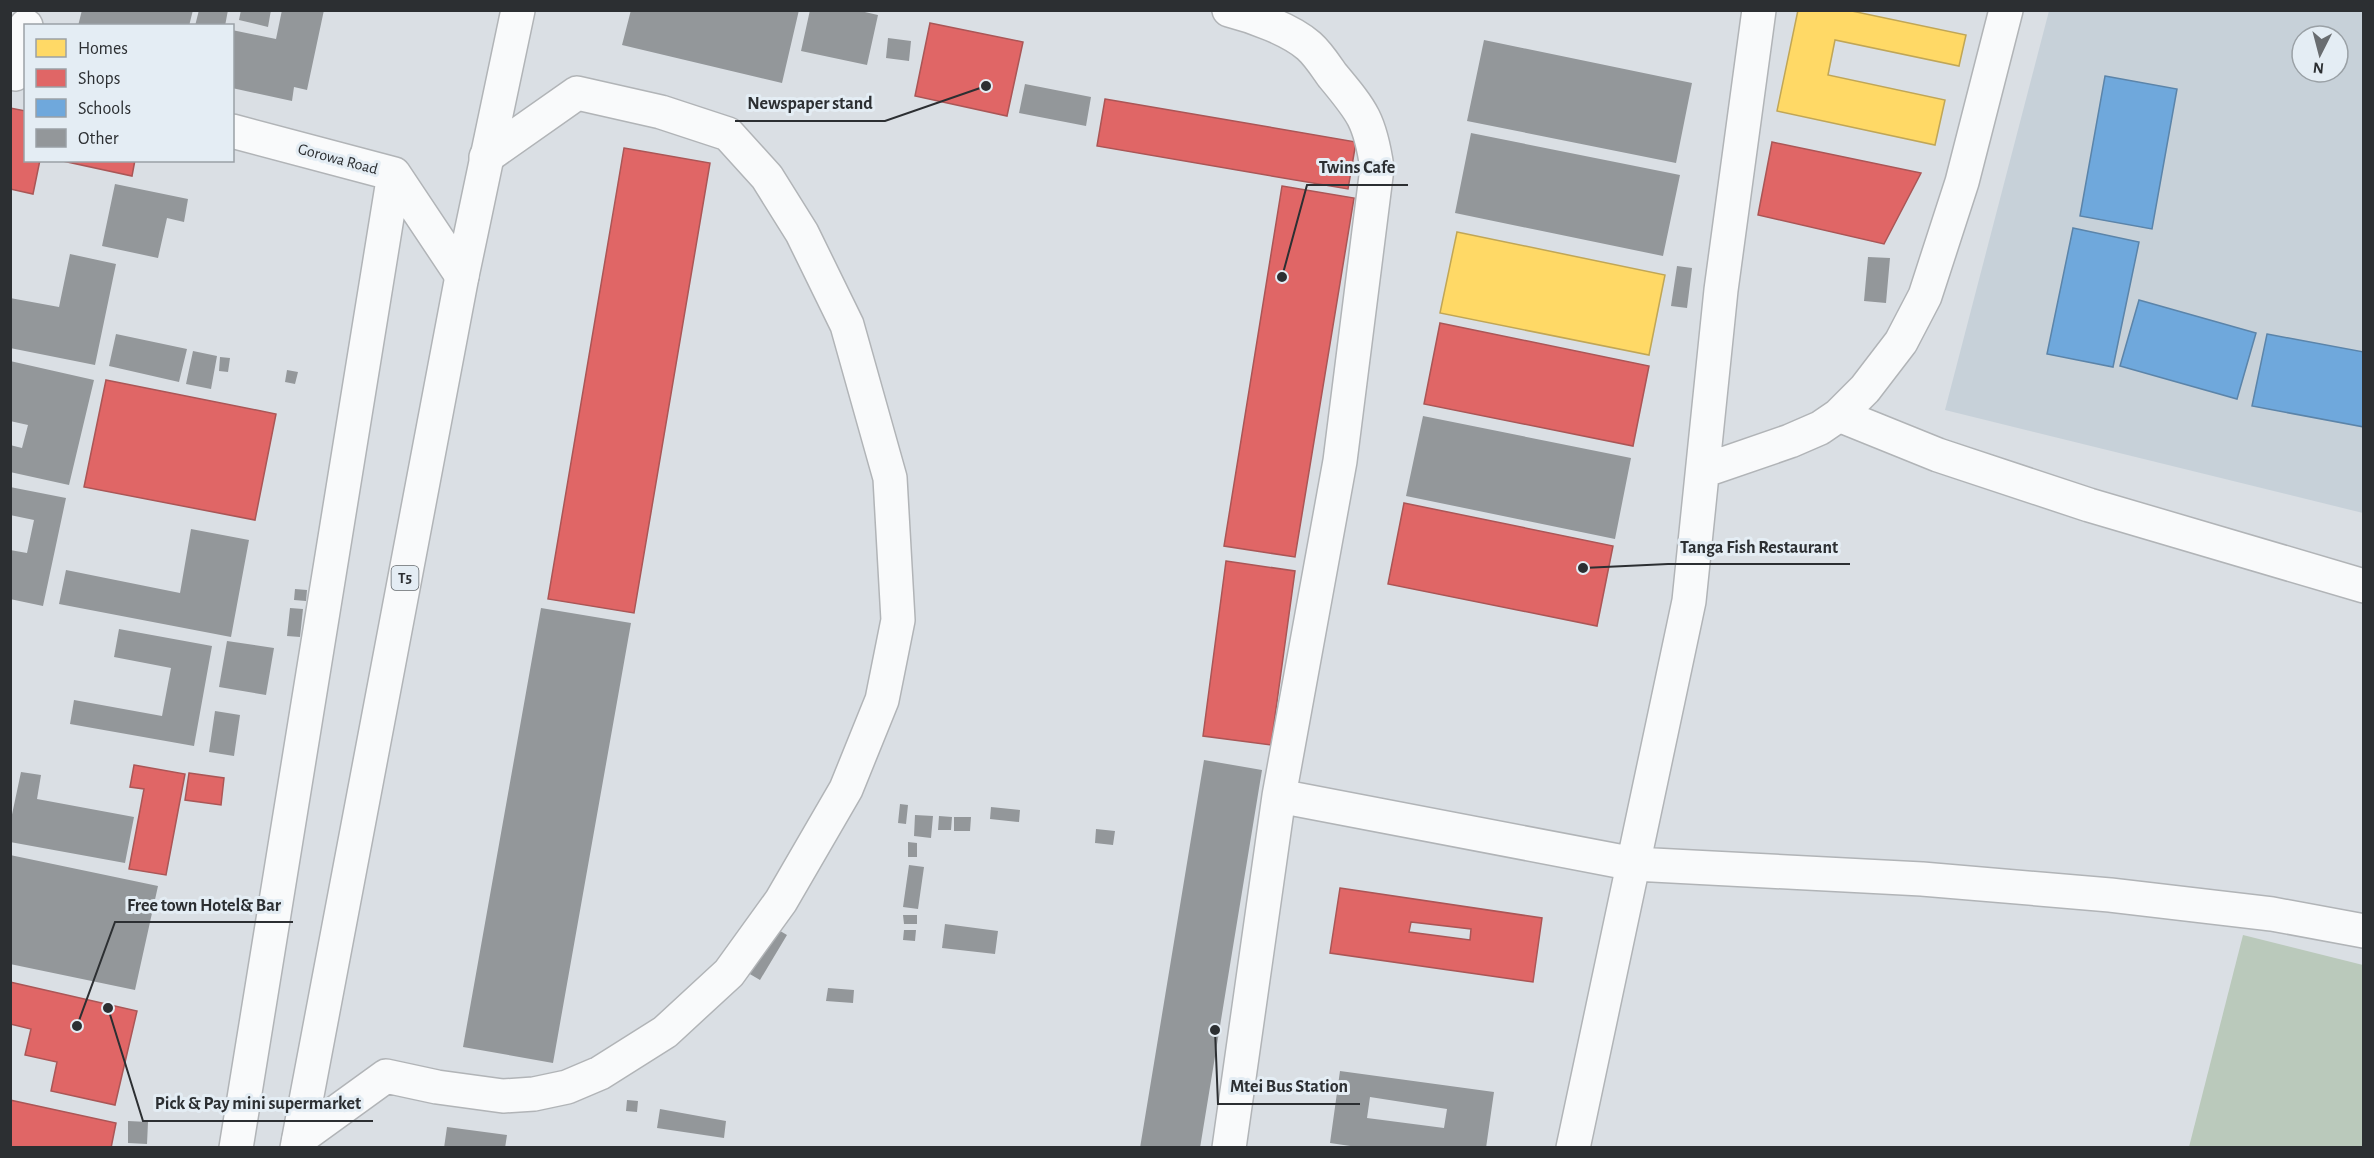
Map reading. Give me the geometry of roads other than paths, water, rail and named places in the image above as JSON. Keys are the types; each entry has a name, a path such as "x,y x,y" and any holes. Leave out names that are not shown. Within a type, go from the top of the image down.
{"main road":[{"name":"T5","path":"298,1143 462,276 518,10"},
{"path":"1229,10 1273,25 1308,45 1358,106 1366,120 1373,139 1377,168 1340,461 1279,796 1229,1148"},
{"path":"1573,1148 1689,601 1721,290 1759,10"},
{"path":"1703,471 1790,441 1820,428 1839,416 1865,389 1901,342 1925,296 1962,182 2006,10"},
{"path":"17,74 24,37"},
{"path":"298,1143 386,1076 437,1088 503,1096 534,1094 567,1087 600,1073 664,1032 729,973 781,901 846,789 882,700 898,620 890,478 848,325 802,233 767,177 728,134 661,112 577,93 486,157"},
{"name":"Gorowa Road","path":"234,132 394,174 462,276"},
{"path":"236,1148 394,174"},
{"path":"1839,416 1938,455 2078,501 2364,586"},
{"path":"1279,796 1634,864 1922,879 2110,895 2272,914 2364,931"}],"place":[{"name":"Newspaper stand","path":"986,86"},
{"name":"Twins Cafe","path":"1282,277"},
{"name":"Tanga Fish Restaurant","path":"1583,568"},
{"name":"Pick & Pay mini supermarket","path":"108,1008"},
{"name":"Free town Hotel& Bar","path":"77,1026"},
{"name":"Mtei Bus Station","path":"1215,1030"}]}
